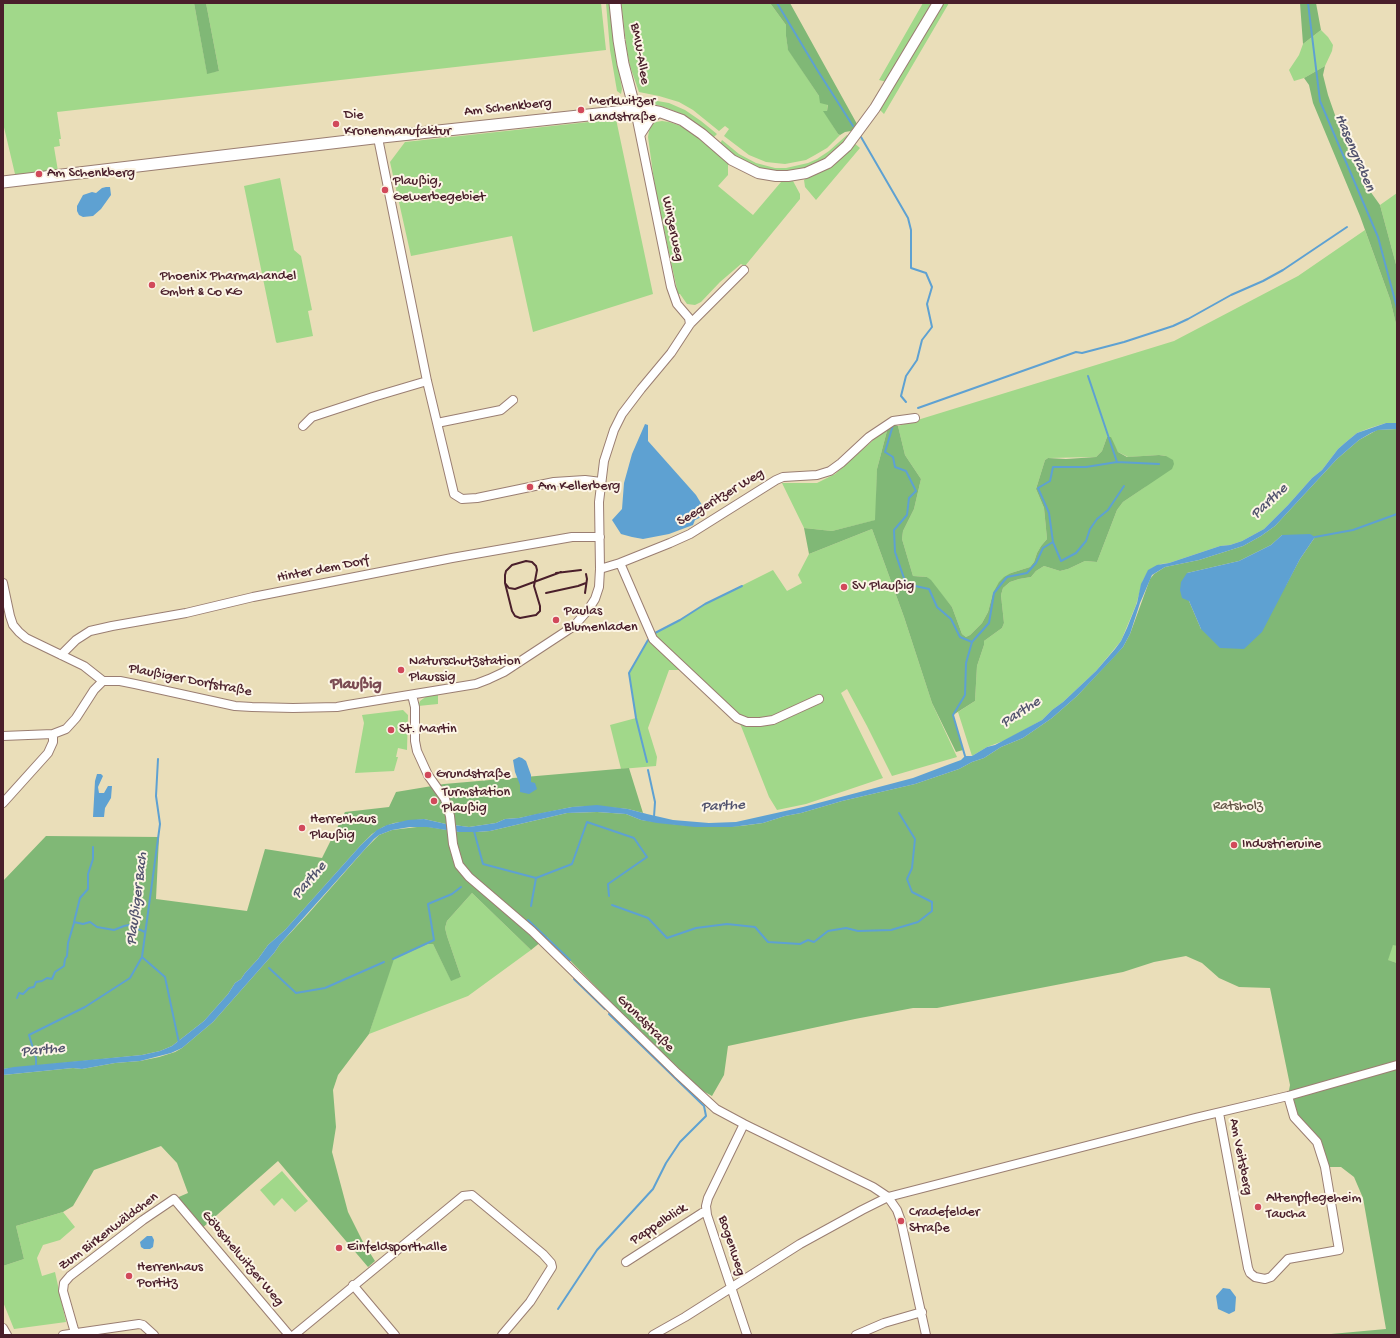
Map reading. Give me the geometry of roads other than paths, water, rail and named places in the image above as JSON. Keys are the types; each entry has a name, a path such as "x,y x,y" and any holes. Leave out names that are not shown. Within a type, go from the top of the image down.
{"main road":[{"name":"BMW-Allee","path":"616,3 619,40 623,64 635,110"},
{"name":"Am Schenkberg","path":"3,182 378,138 635,110"}],"street":[{"path":"635,110 660,112 682,120 739,164 758,173 776,176 798,175 816,170 828,163 838,154 858,132 904,62 938,3"},
{"name":"Winzerweg","path":"635,110 671,287 678,304 689,318 690,324"},
{"path":"640,134 650,120 660,112"},
{"path":"378,138 427,381 454,494 462,499 477,498 554,482 585,480 601,482"},
{"name":"Plaußiger Dorfstraße","path":"103,681 120,681 235,706 337,707 476,684 504,672 574,626 588,610 595,599 599,587 600,569 599,502 601,482 604,461 614,430 622,414 671,353 690,324 744,270"},
{"path":"303,426 312,417 427,381"},
{"path":"436,423 500,410 513,400"},
{"name":"Seegeritzer Weg","path":"600,569 620,563 690,534 776,480 784,477 817,475 830,471 869,437 893,421 915,418"},
{"name":"Hinter dem Dorf","path":"58,654 90,631 112,626 186,613 253,597 459,556 572,537 600,537"},
{"path":"620,563 653,639 737,718 747,722 773,720 819,699"},
{"path":"3,582 10,616 13,625 19,632 26,638 88,669 103,681 94,690 72,723 66,729 53,734 3,736"},
{"name":"Grundstraße","path":"412,695 415,707 416,751 428,775 445,799 450,816 452,838 457,860 469,877 532,931 677,1074 716,1109 873,1187 888,1197"},
{"path":"3,803 48,753 53,742 53,734"},
{"name":"Am Veitsberg","path":"888,1197 1195,1118 1288,1096 1397,1065"},
{"name":"Am Veitsberg","path":"1219,1113 1248,1268 1250,1273 1255,1278 1264,1279 1272,1277 1288,1259 1339,1250 1325,1167 1317,1142 1294,1117 1288,1096"},
{"name":"Bogenweg","path":"744,1124 708,1198 706,1212 747,1335"},
{"path":"294,1335 463,1196 472,1195 542,1254 551,1263 552,1267 530,1302 502,1335"},
{"path":"653,1335 686,1317 800,1244 888,1197 897,1210 901,1222 926,1335"},
{"name":"Zum Birkenwäldchen","path":"75,1333 63,1291 64,1283 70,1276 143,1220 174,1199"},
{"name":"Göbschelwitzer Weg","path":"174,1199 289,1335"},
{"name":"Pappelblick","path":"626,1262 702,1213 706,1212"},
{"path":"353,1285 395,1335"},
{"path":"856,1335 884,1323 922,1312"},
{"path":"63,1335 139,1324 143,1325 154,1335"},
{"path":"3,1328 7,1335"}],"water":[{"path":"110,187 111,195 101,209 93,216 83,217 79,215 77,206 83,195 92,192 96,193 102,188"},
{"path":"1386,423 1397,423 1397,429 1378,430 1359,440 1337,459 1275,526 1261,536 1243,546 1199,560 1165,567 1152,575 1140,603 1130,634 1123,647 1115,656 1077,696 1052,718 1023,738 1001,747 984,758 959,769 915,784 842,801 763,823 732,827 695,827 657,823 641,820 626,814 597,812 567,813 490,831 459,832 427,827 410,827 392,830 379,835 374,839 280,944 274,953 213,1022 182,1048 171,1053 140,1061 115,1063 82,1069 73,1068 3,1075 3,1069 14,1067 142,1055 160,1051 172,1046 204,1021 228,994 235,983 241,979 258,959 268,945 285,930 361,845 377,830 387,825 408,820 424,819 469,827 496,823 505,819 519,818 572,807 597,805 628,809 673,820 709,823 736,822 803,807 913,778 961,760 965,756 972,756 1042,720 1096,671 1121,641 1137,603 1141,584 1148,570 1157,565 1169,563 1220,546 1230,545 1242,541 1264,529 1312,478 1322,470 1338,449 1346,442 1357,433"},
{"path":"645,424 648,425 648,441 696,495 705,510 706,515 695,520 693,525 669,534 643,539 621,534 612,520 622,509 624,483 632,454"},
{"path":"1310,534 1315,537 1300,559 1262,632 1244,649 1220,648 1201,629 1189,601 1182,598 1180,590 1181,582 1187,573 1239,561 1271,545 1282,535"},
{"path":"519,757 526,761 531,775 531,782 535,783 537,789 529,794 520,792 520,785 515,772 513,760"},
{"path":"97,774 101,774 103,776 98,787 99,793 104,793 108,786 112,786 111,798 105,808 104,817 93,817 95,781"},
{"path":"147,1236 152,1236 154,1240 153,1247 150,1249 144,1249 141,1247 140,1242"},
{"path":"1223,1288 1230,1289 1236,1297 1235,1311 1229,1314 1218,1309 1216,1296"}],"waterway":[{"path":"777,3 853,126"},
{"name":"Hasengraben","path":"1308,3 1320,101 1378,237 1397,308"},
{"path":"861,137 908,218 911,230 911,268 926,273 932,287 927,304 932,327 922,340 917,360 906,376 901,396 906,402"},
{"path":"918,408 1076,352 1082,353 1124,342 1173,326 1231,295 1263,281 1283,270 1347,227"},
{"path":"1088,376 1117,462"},
{"path":"893,425 885,452 893,457 895,467 906,471 916,491 909,498 907,515 894,530 895,552 906,584 929,589 937,607 951,619 960,637 972,642 966,663 965,695 953,715 965,756"},
{"path":"972,642 989,623 994,593 1007,577 1027,573 1036,563 1043,548 1053,542 1049,513 1038,488 1050,481 1053,467 1086,467 1117,462 1159,464"},
{"path":"1053,542 1061,561 1076,553 1086,541 1090,529 1097,519 1108,510 1124,486"},
{"path":"1315,537 1353,530 1397,514"},
{"path":"655,633 680,620 705,604 742,586"},
{"path":"647,762 636,718 629,673 648,640"},
{"name":"Plaußiger Bach","path":"158,759 156,796 160,824 142,957 165,977 179,1043"},
{"path":"648,770 655,802 654,817"},
{"path":"612,905 648,918 667,938 696,928 727,924 755,927 768,942 800,944 808,940 814,942 828,931 846,928 858,931 891,930 918,922 932,911 932,902 912,892 907,879 912,868 915,839 899,813"},
{"path":"474,831 483,864 536,878 572,864 587,822 634,838 647,857 608,884 609,896"},
{"path":"93,847 93,859 88,874 88,889 80,898 74,922 83,924 90,922 97,927 114,930 129,925 145,932"},
{"path":"531,906 536,878"},
{"path":"393,959 434,940 428,904 452,894 461,887"},
{"path":"528,920 570,960"},
{"path":"17,998 19,993 23,994 29,988 34,987 36,982 47,978 52,979 55,972 64,966 67,956 68,943 74,923"},
{"name":"Parthe","path":"36,1068 36,1058 29,1035 85,1007 130,978 142,957"},
{"path":"269,968 296,993 325,988 384,962"},
{"path":"574,979 605,1009"},
{"path":"558,1309 597,1250 653,1189 666,1163 680,1142 706,1116 704,1106 609,1014"}],"railway":[{"path":"526,561 532,562 536,566 537,570 534,586 540,611 536,615 520,618 515,616 512,611 505,583 505,575 506,571 512,565 526,561"},
{"path":"556,573 581,570"},
{"path":"505,583 509,588 515,589 561,572"},
{"path":"585,593 587,579 586,574"},
{"path":"546,593 586,583"}],"place":[{"name":"Merkwitzer Landstraße","path":"581,110"},
{"name":"Die Kronenmanufaktur","path":"336,124"},
{"name":"Am Schenkberg","path":"39,174"},
{"name":"Plaußig, Gewerbegebiet","path":"385,190"},
{"name":"Phoenix Pharmahandel GmbH & Co KG","path":"152,285"},
{"name":"Am Kellerberg","path":"530,487"},
{"name":"SV Plaußig","path":"844,587"},
{"name":"Paulas Blumenladen","path":"556,620"},
{"name":"Naturschutzstation Plaussig","path":"401,670"},
{"name":"St. Martin","path":"391,730"},
{"name":"Grundstraße","path":"428,775"},
{"name":"Turmstation Plaußig","path":"434,801"},
{"name":"Herrenhaus Plaußig","path":"302,828"},
{"name":"Industrieruine","path":"1234,845"},
{"name":"Altenpflegeheim Taucha","path":"1258,1207"},
{"name":"Cradefelder Straße","path":"901,1221"},
{"name":"Einfeldsporthalle","path":"339,1248"},
{"name":"Herrenhaus Portitz","path":"129,1276"}],"district":[{"name":"Plaußig","path":"356,686"}],"park label":[{"name":"Ratsholz","path":"1238,807"}]}
